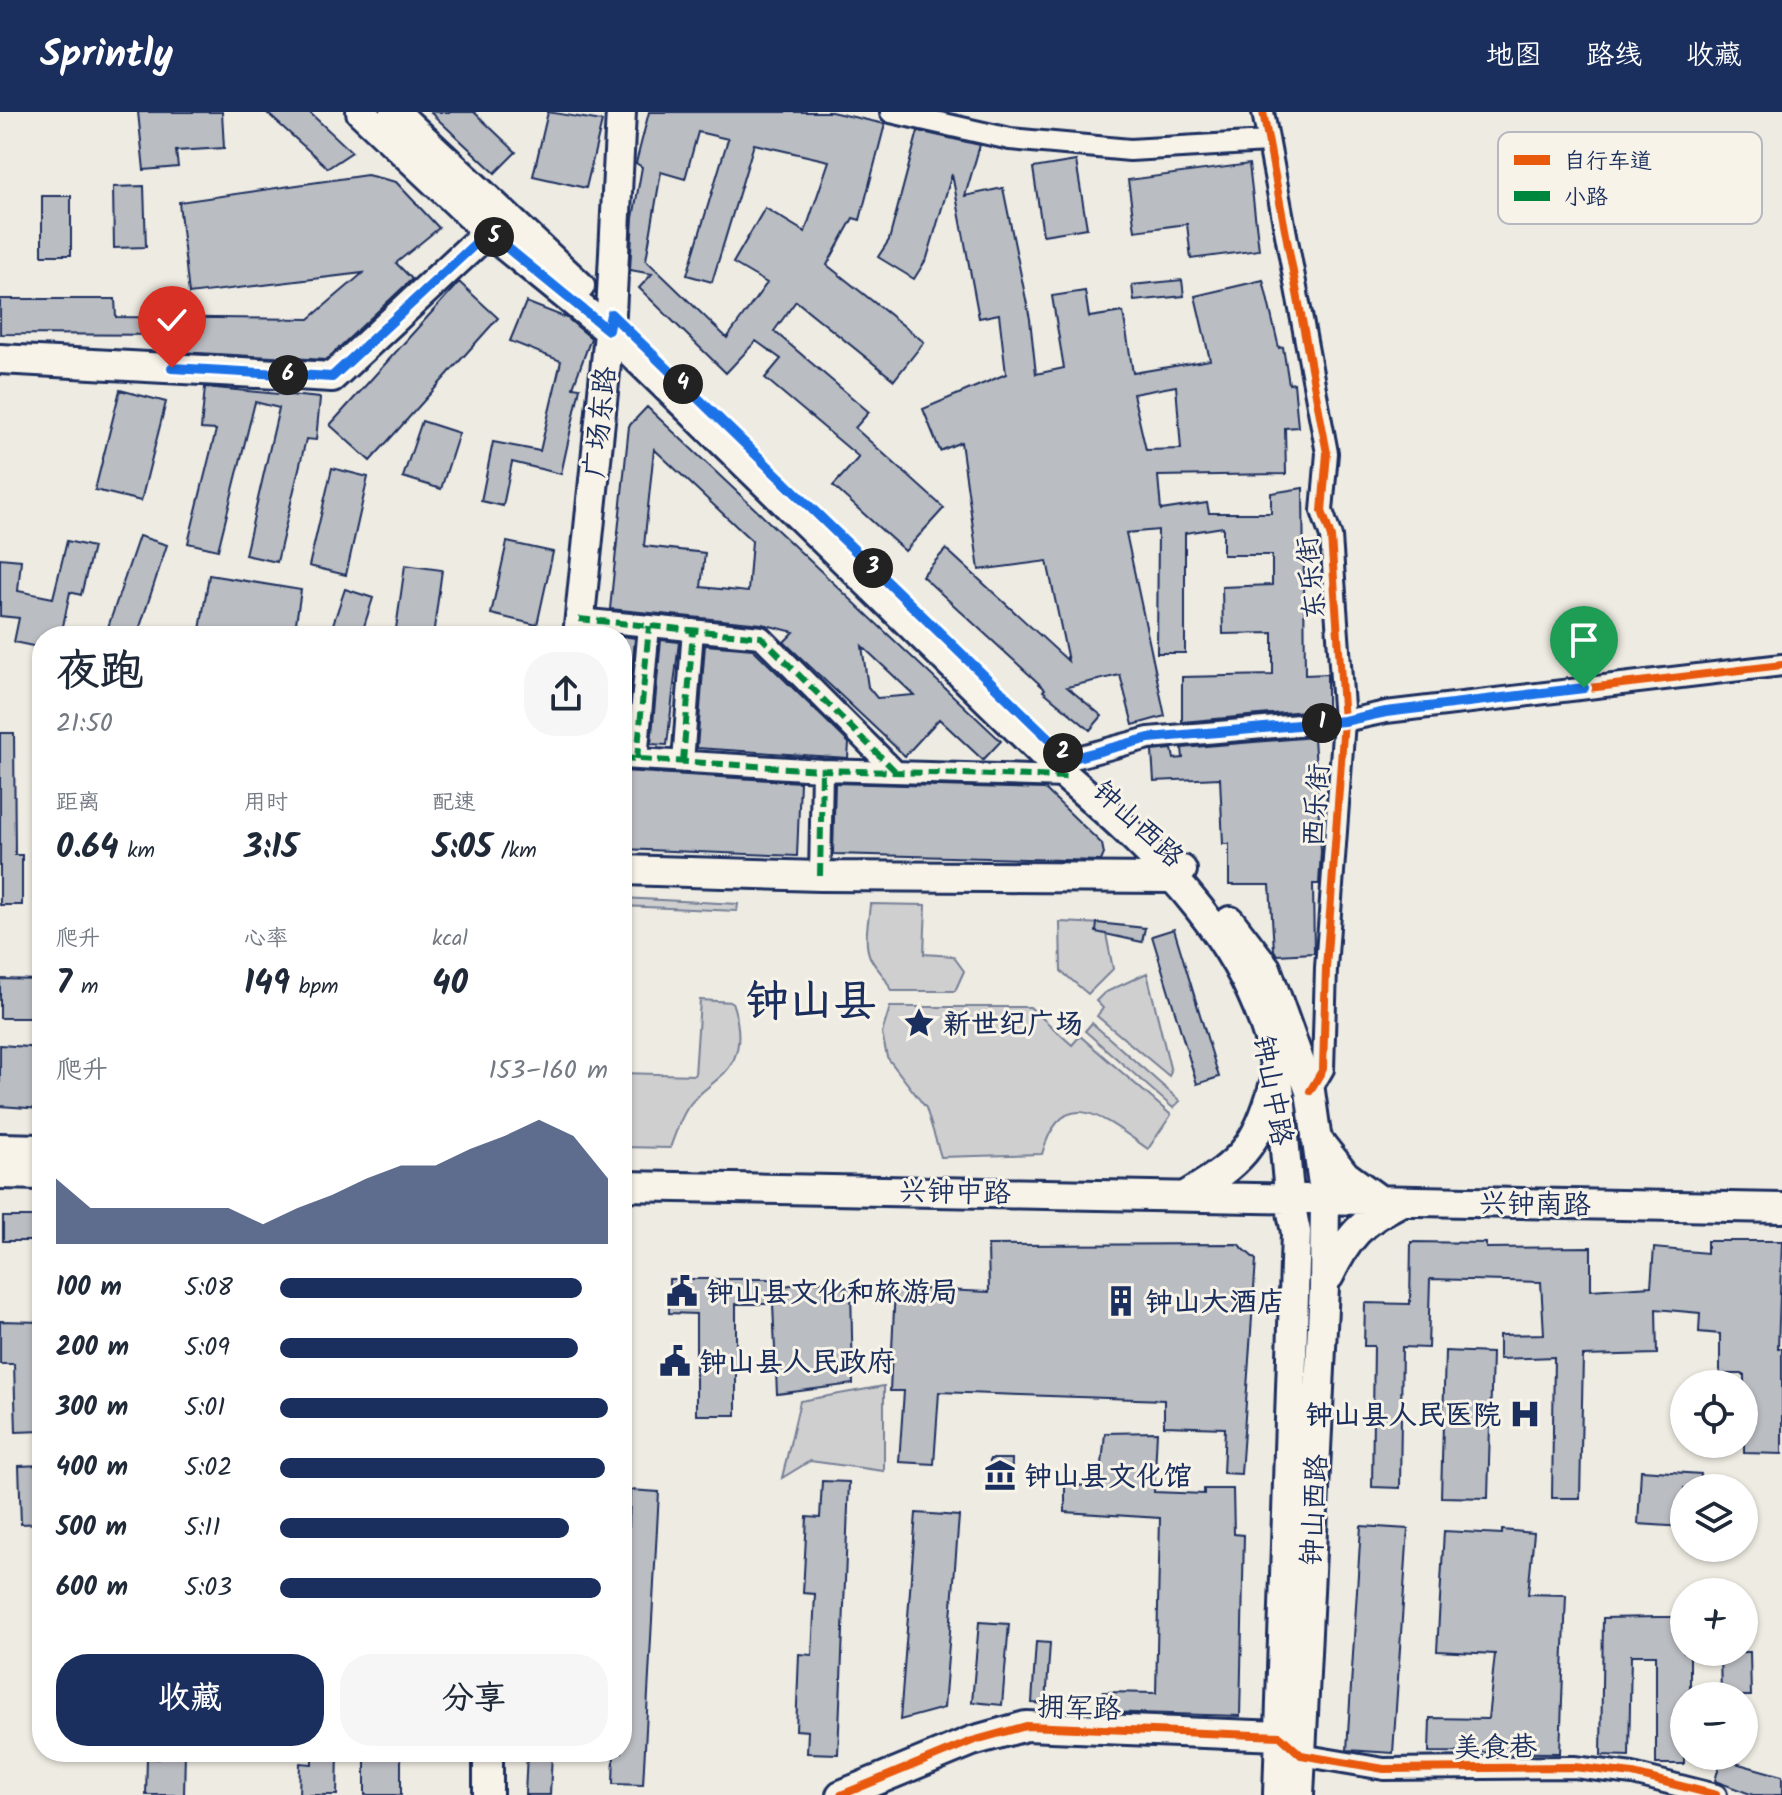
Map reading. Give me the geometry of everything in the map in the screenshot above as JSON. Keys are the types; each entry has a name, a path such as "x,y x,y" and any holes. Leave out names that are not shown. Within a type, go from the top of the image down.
{"main road":[{"name":"钟山中路","path":"361,112 488,232 609,322 1139,839 1179,872 1230,949 1257,1002 1277,1073 1288,1199"},
{"path":"395,112 609,322"},
{"name":"广场东路","path":"579,626 609,322 621,112"},
{"path":"0,359 332,377 488,232"},
{"path":"632,870 820,876 1179,872"},
{"name":"钟山西路","path":"1179,872 1266,968 1310,1091 1325,1199 1324,1287 1290,1745 1278,1795"},
{"path":"1187,1195 1233,1166 1250,1146 1266,1115 1277,1073"},
{"path":"1316,1138 1345,1175 1391,1199 1346,1241 1324,1287"},
{"path":"0,1148 32,1149"},
{"path":"0,1174 32,1175"},
{"name":"兴钟中路","path":"632,1186 1288,1199"},
{"name":"钟山西路","path":"1288,1199 1296,1232 1290,1745 1299,1795"},
{"name":"兴钟南路","path":"1288,1199 1782,1208"},
{"name":"拥军路","path":"841,1795 972,1741 1026,1726 1290,1745"},
{"path":"488,1762 488,1795"}],"street":[{"path":"891,112 1010,139 1130,150 1267,142"},
{"name":"东乐街","path":"1263,112 1327,453 1322,511 1331,537 1344,721"},
{"path":"632,626 761,637 896,772"},
{"path":"632,744 649,626"},
{"path":"683,762 693,630"},
{"path":"632,758 896,772 1069,768 1149,738 1344,721 1386,712 1782,665"},
{"name":"西乐街","path":"1310,1091 1323,1069 1326,968 1344,721"},
{"path":"820,876 822,770"},
{"name":"美食巷","path":"1290,1745 1384,1769 1574,1767 1633,1774 1716,1795"}],"shaded area":[{"path":"632,899 738,904 737,911 632,906"},
{"path":"870,904 926,905 924,954 953,956 964,971 955,991 891,991 868,951"},
{"path":"1060,922 1104,924 1113,969 1088,994 1061,971"},
{"path":"1147,973 1171,1072 1169,1076 1097,1016 1103,1008 1096,1001 1104,993"},
{"path":"700,1000 732,1002 738,1042 728,1069 688,1107 670,1148 632,1147 632,1073 695,1075"},
{"path":"890,1007 1030,1007 1072,1045 1080,1036 1171,1115 1148,1149 1101,1118 1073,1112 1061,1118 1042,1154 941,1157 926,1108 887,1057 882,1033"},
{"path":"1092,1023 1180,1101 1173,1108 1085,1031"},
{"path":"884,1386 884,1471 810,1461 782,1478 800,1401"}],"building":[{"path":"138,112 222,112 224,148 176,151 178,167 144,170"},
{"path":"266,112 309,112 352,152 328,168"},
{"path":"430,112 474,112 516,152 495,173"},
{"path":"548,112 602,121 586,188 533,176"},
{"path":"649,112 831,112 885,124 860,220 853,218 827,265 924,342 894,380 796,301 774,331 869,412 855,428 944,508 905,551 833,486 859,457 765,378 781,359 756,341 726,373 639,288 652,274 630,270 633,218 642,167 636,163","holes":["698,132 728,139 687,275 712,282 754,144 829,161 805,232 765,208 733,263 767,283 727,338 646,260 661,172 685,179"]},
{"path":"918,131 980,145 965,196 1003,188 1030,319 1036,374 1064,368 1052,296 1085,291 1089,317 1123,312 1133,373 1210,360 1195,296 1263,280 1279,348 1283,347 1289,384 1294,383 1298,427 1285,428 1286,474 1158,476 1161,510 1207,503 1209,513 1271,513 1271,493 1303,488 1305,675 1327,674 1327,709 1182,722 1182,677 1273,675 1273,633 1223,634 1222,587 1272,585 1272,555 1223,555 1223,527 1185,533 1185,653 1157,653 1158,530 1126,533 1165,716 1133,725 1120,675 1067,687 1102,716 1090,730 1043,691 1045,689 922,576 946,549 1068,661 1047,561 979,570 961,442 940,451 923,409 1006,374 999,314 979,318 952,174 927,258 914,279 878,257 889,240","holes":["1176,386 1181,449 1146,450 1133,394"]},
{"path":"1076,161 1087,228 1043,235 1033,168"},
{"path":"1249,164 1259,250 1191,259 1187,224 1135,231 1128,180"},
{"path":"367,175 396,182 439,228 396,263 412,279 326,360 180,352 181,335 0,334 0,299 115,299 116,317 309,319 363,273 189,294 179,202"},
{"path":"144,186 146,247 114,248 113,187"},
{"path":"42,196 71,196 71,255 42,255"},
{"path":"1182,280 1184,296 1134,301 1132,285"},
{"path":"459,282 498,318 370,461 330,425"},
{"path":"526,302 567,318 591,338 573,387 580,388 561,474 512,462 503,506 481,501 493,442 540,451 561,361 510,341"},
{"path":"205,387 320,398 316,440 306,439 277,562 245,555 279,408 255,402 218,550 188,543 216,430 201,429"},
{"path":"120,390 166,402 141,501 95,490"},
{"path":"647,407 1001,741 983,760 939,719 905,756 784,642 794,632 762,624 610,609 629,426","holes":["654,449 752,541 748,592 701,587 705,553 644,546","862,646 914,695 877,698 868,687"]},
{"path":"422,421 459,433 441,489 403,477"},
{"path":"332,468 368,477 346,575 309,566"},
{"path":"139,536 167,545 140,626 108,626"},
{"path":"67,541 93,547 81,595 70,592 63,626 32,626 32,646 14,642 19,618 0,616 0,558 21,560 18,591 53,598"},
{"path":"507,542 553,552 537,625 491,614"},
{"path":"405,565 442,570 434,626 396,626"},
{"path":"209,575 301,590 296,626 201,626"},
{"path":"345,589 373,598 364,626 332,626"},
{"path":"632,638 635,638 632,672"},
{"path":"661,640 679,642 667,745 651,744"},
{"path":"705,645 753,649 849,743 848,758 697,748"},
{"path":"0,733 14,733 15,855 22,855 22,905 0,905"},
{"path":"1314,737 1321,851 1319,884 1313,884 1314,953 1277,955 1274,950 1270,885 1229,885 1229,844 1223,844 1220,778 1154,781 1152,751 1172,749 1174,759 1183,758 1182,748"},
{"path":"632,772 800,782 797,856 632,849"},
{"path":"835,783 1045,789 1102,844 1104,854 1101,861 833,854"},
{"path":"1097,923 1145,928 1142,942 1096,932"},
{"path":"1174,929 1219,1077 1197,1084 1152,936"},
{"path":"0,979 32,980 32,1018 0,1018"},
{"path":"0,1045 32,1047 32,1108 0,1106"},
{"path":"3,1217 32,1217 32,1241 3,1241"},
{"path":"1707,1241 1782,1241 1778,1348 1782,1348 1782,1454 1758,1453 1758,1370 1720,1370 1720,1334 1699,1332 1700,1313 1656,1309 1657,1354 1583,1356 1580,1498 1552,1498 1554,1357 1499,1359 1499,1335 1544,1334 1541,1282 1430,1279 1428,1348 1402,1347 1400,1488 1372,1487 1374,1346 1364,1346 1365,1303 1410,1304 1411,1242 1486,1243 1486,1248 1591,1247 1591,1290 1651,1286 1654,1248 1707,1253"},
{"name":"钟山大酒店","path":"1238,1244 1256,1260 1241,1474 1223,1473 1225,1428 1164,1426 1164,1400 939,1392 934,1464 899,1462 904,1391 890,1391 895,1288 989,1292 988,1245"},
{"path":"669,1279 774,1279 774,1288 812,1281 829,1283 835,1288 851,1287 853,1384 777,1394 773,1304 736,1304 736,1415 696,1415 696,1314 669,1313"},
{"path":"0,1321 32,1322 32,1431 16,1432 14,1364 0,1364"},
{"path":"1445,1351 1492,1353 1488,1498 1441,1497"},
{"path":"1157,1432 1154,1492 1204,1494 1204,1489 1233,1489 1234,1534 1244,1535 1240,1716 1102,1712 1103,1692 1156,1693 1160,1518 1065,1512 1065,1486 1100,1485 1105,1433"},
{"name":"钟山县文化馆","path":"990,1459 1012,1459 1011,1491 989,1490"},
{"path":"32,1465 32,1523 21,1524 19,1466"},
{"path":"1641,1470 1701,1474 1670,1474 1670,1526 1638,1524"},
{"path":"822,1481 849,1482 838,1754 807,1753 808,1731 796,1730 799,1654 812,1655 815,1594 803,1593 807,1517 820,1518"},
{"path":"632,1490 659,1492 643,1785 613,1784 614,1762 632,1762"},
{"path":"916,1513 959,1516 944,1708 900,1720"},
{"path":"1361,1526 1408,1529 1393,1753 1347,1750"},
{"path":"1502,1530 1534,1533 1528,1594 1566,1595 1560,1753 1429,1752 1430,1718 1488,1719 1495,1654 1437,1651 1444,1531 1502,1534"},
{"path":"1670,1617 1670,1666 1690,1666 1690,1682 1670,1682 1670,1764 1656,1764 1656,1655 1631,1655 1629,1756 1601,1755 1603,1618"},
{"path":"979,1622 1009,1624 1002,1705 972,1702"},
{"path":"1036,1642 1050,1643 1046,1704 1032,1703"},
{"path":"1720,1666 1750,1666 1751,1682 1721,1682"},
{"path":"147,1762 185,1762 184,1795 146,1795"},
{"path":"338,1762 337,1795 299,1795 300,1763"},
{"path":"365,1762 401,1762 401,1795 365,1795"},
{"path":"527,1762 552,1762 550,1795 525,1795"},
{"path":"1758,1769 1782,1776 1782,1795 1753,1795 1715,1781 1718,1770"}],"marked path":[{"path":"579,619 761,637 896,772"},
{"path":"637,759 649,626"},
{"path":"683,762 693,630"},
{"path":"632,759 822,770 1067,777"},
{"path":"820,876 822,770"}],"cycle path":[{"path":"1070,759 1149,738 1344,721 1331,537 1322,511 1327,453 1263,112"},
{"path":"1310,1091 1323,1069 1326,968 1344,721 1386,712 1782,665"},
{"path":"841,1795 972,1741 1026,1726 1280,1736 1301,1755 1384,1769 1574,1767 1633,1774 1716,1795"}],"place":[{"name":"新世纪广场","path":"919,1023"},
{"name":"钟山县文化和旅游局","path":"682,1291"},
{"name":"钟山大酒店","path":"1121,1301"},
{"name":"钟山县人民政府","path":"675,1361"},
{"name":"钟山县人民医院","path":"1525,1414"},
{"name":"钟山县文化馆","path":"1000,1475"}],"district":[{"name":"钟山县","path":"811,1000"}],"route":[{"path":"172,368 332,377 488,232 608,330 611,314 1070,759 1149,738 1344,721 1386,712 1584,688"}]}
